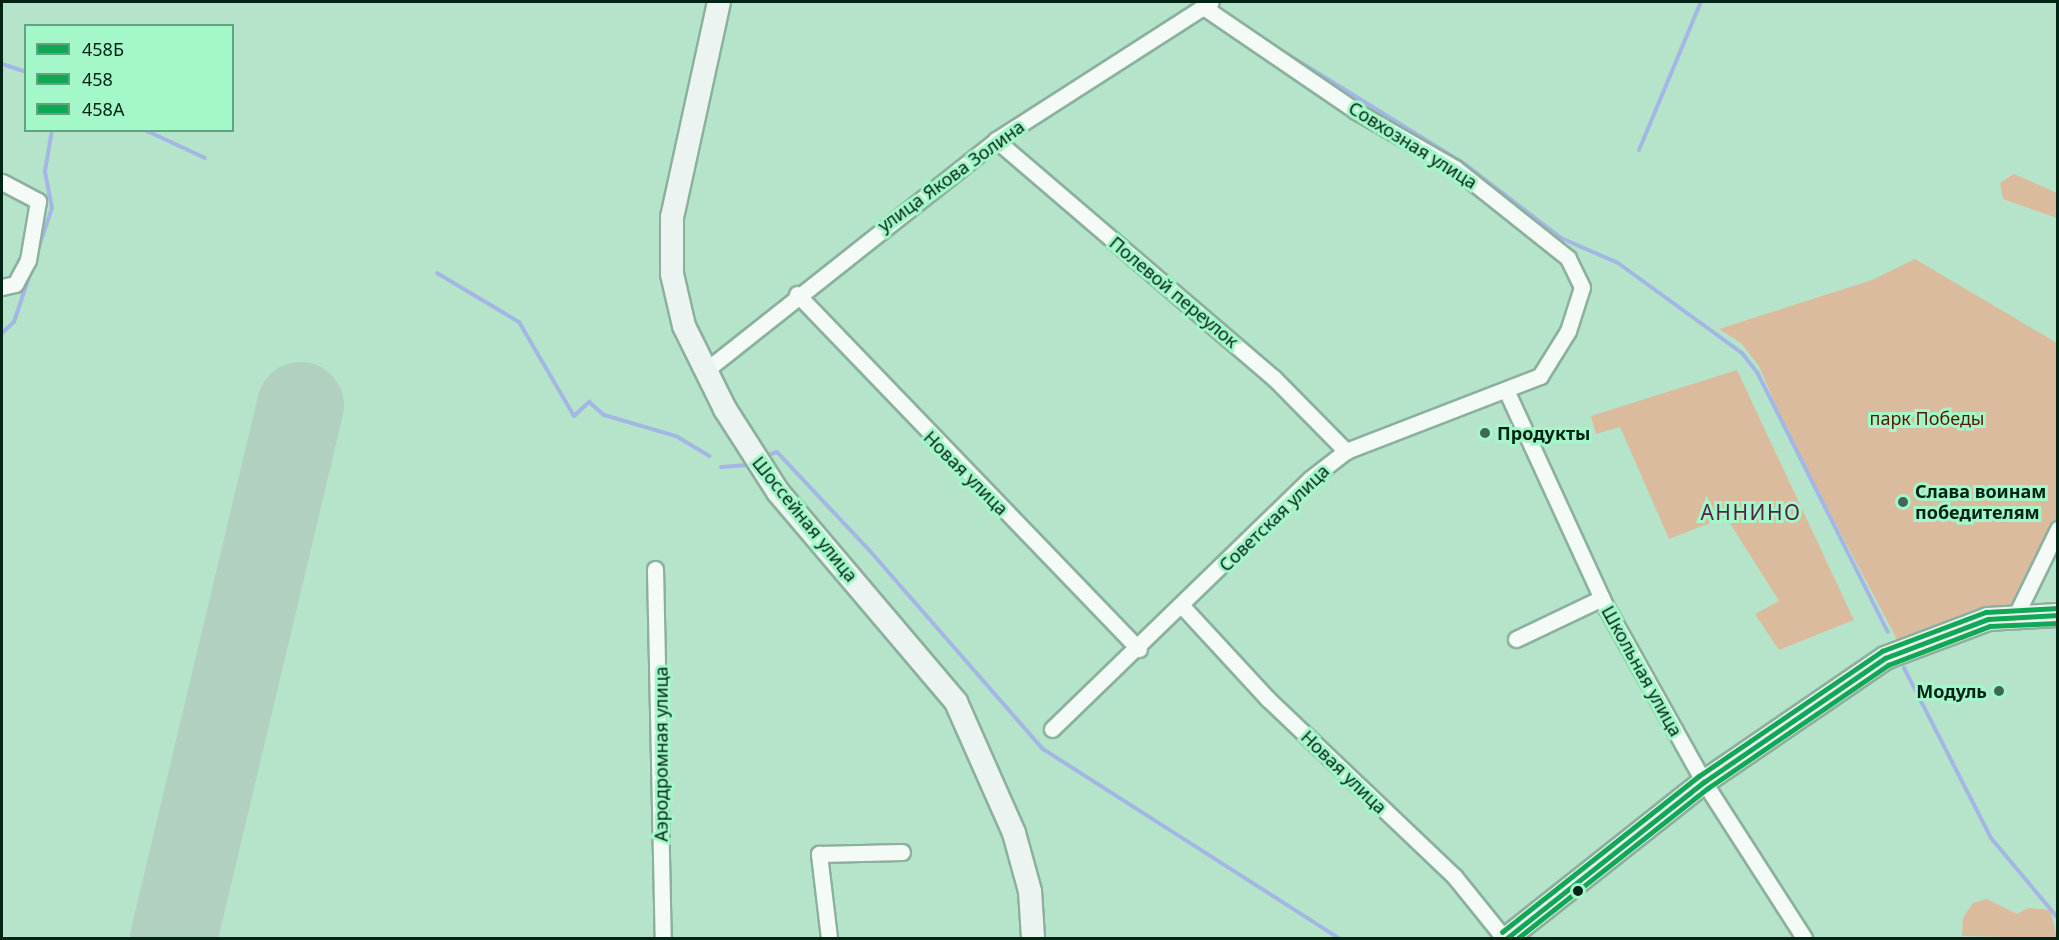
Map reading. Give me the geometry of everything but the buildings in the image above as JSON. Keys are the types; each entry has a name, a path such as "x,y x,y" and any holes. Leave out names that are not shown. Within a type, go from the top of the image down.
{"main road":[{"name":"Шоссейная улица","path":"719,2 672,217 672,274 684,326 705,370 778,492 956,702 1014,833 1030,891 1033,939"},
{"path":"1505,939 1704,782 1886,658 1956,627 2016,615 2058,615"}],"street":[{"name":"улица Якова Золина","path":"705,370 797,294 996,140 1207,4"},
{"name":"Совхозная улица","path":"1207,4 1356,111 1455,168 1568,258 1582,287 1578,308 1540,376"},
{"name":"Полевой переулок","path":"996,140 1274,378 1346,451"},
{"path":"2,182 38,201 28,260 15,284 2,287"},
{"name":"Новая улица","path":"797,294 1139,649"},
{"name":"Советская улица","path":"1052,729 1183,607 1310,479 1346,451 1430,415 1506,390 1540,376"},
{"name":"Школьная улица","path":"1506,390 1602,598 1704,782 1804,939"},
{"path":"2016,615 2058,529"},
{"name":"Аэродромная улица","path":"655,569 663,939"},
{"path":"1516,639 1602,598"},
{"name":"Новая улица","path":"1183,607 1268,699 1454,876 1505,939"},
{"path":"829,939 819,854 902,852"}],"green space":[{"path":"2014,174 2057,193 2057,218 2003,199 2000,183"},
{"name":"парк Победы","path":"1915,259 2057,343 2057,520 2012,611 1900,645 1786,430 1759,366 1741,343 1719,329 1872,280"},
{"path":"1737,370 1854,620 1779,650 1755,614 1779,601 1726,517 1669,539 1620,427 1596,434 1591,416"},
{"path":"1987,899 2017,914 2028,908 2050,910 2057,938 1962,936 1963,918 1973,903"}],"waterway":[{"path":"1639,150 1701,2"},
{"path":"1268,42 1466,165 1561,238 1618,263 1742,353 1757,372 1888,632"},
{"path":"2,64 24,71"},
{"path":"2,333 14,322 52,208 45,171 52,132"},
{"path":"149,132 205,158"},
{"path":"437,273 519,322 574,416 589,402 604,415 676,436 709,456"},
{"path":"771,454 777,452 870,551 1043,749 1339,938"},
{"path":"721,467 748,465"},
{"path":"1904,668 1991,838 2058,918"}],"runway":[{"path":"173,938 300,405"}],"transit line":[{"name":"458А","path":"1502,932 1699,776 1882,651 1986,612 2058,608"},
{"name":"458Б","path":"1507,938 1704,782 1885,658 1988,619 2058,615"},
{"name":"458","path":"1518,938 1708,788 1888,665 1990,626 2058,623"}],"place":[{"name":"Продукты","path":"1485,433"},
{"name":"Слава воинам победителям","path":"1903,502"},
{"name":"Модуль","path":"1999,691"}],"district":[{"name":"АННИНО","path":"1751,512"}]}
